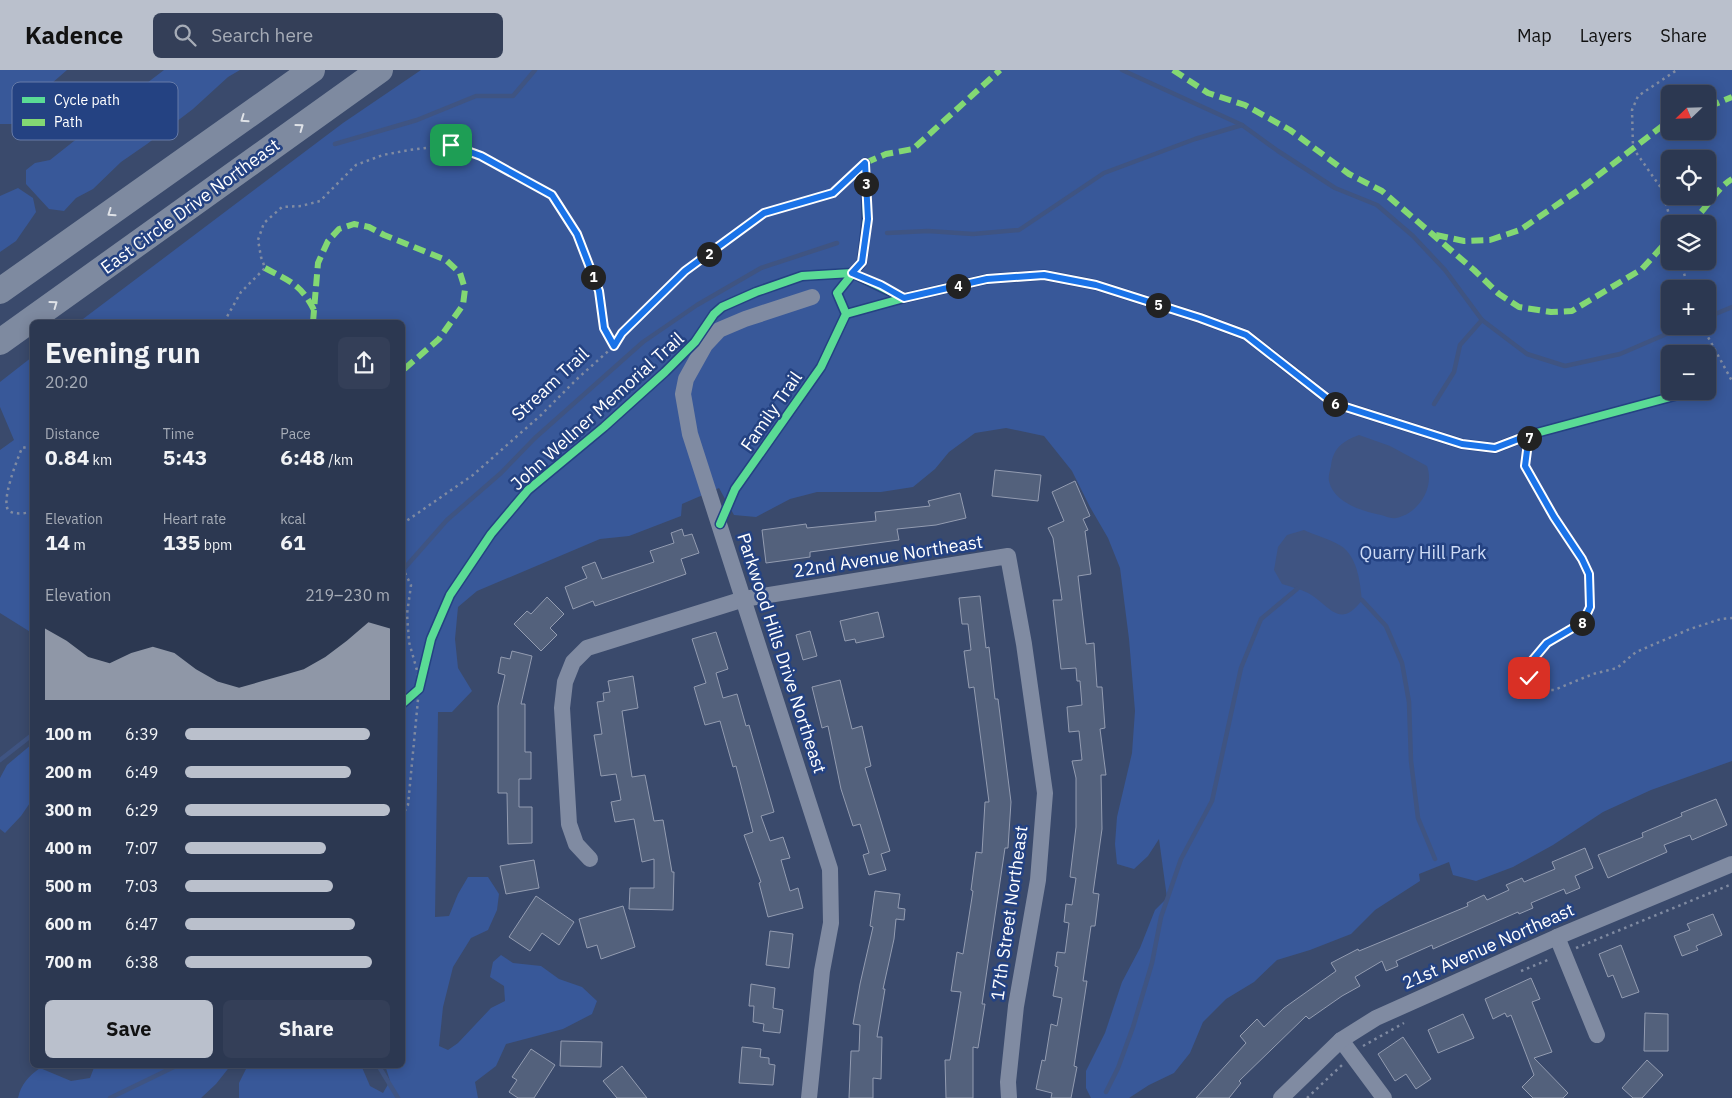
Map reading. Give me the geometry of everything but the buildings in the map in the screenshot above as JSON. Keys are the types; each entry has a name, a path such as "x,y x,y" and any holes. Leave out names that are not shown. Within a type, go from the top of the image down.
{"main road":[{"path":"0,291 312,70"},
{"name":"East Circle Drive Northeast","path":"31,320 380,70"},
{"name":"East Circle Drive Northeast","path":"0,342 30,321"}],"street":[{"name":"Parkwood Hills Drive Northeast","path":"809,1098 822,970 831,923 830,869 690,434 683,394 686,379 705,345 720,330 812,297"},
{"name":"22nd Avenue Northeast","path":"590,859 576,844 569,824 562,708 564,682 574,662 587,648 744,599 1008,556"},
{"name":"17th Street Northeast","path":"1008,556 1024,644 1045,793 1038,880 1016,1006 1008,1082 1009,1098"},
{"name":"21st Avenue Northeast","path":"1281,1098 1341,1040 1376,1018 1557,937 1732,864"},
{"path":"1557,937 1597,1035"},
{"path":"1341,1040 1384,1098"}],"path":[{"path":"1670,215 1662,188 1633,148 1632,110 1638,96 1677,70"},
{"path":"225,320 241,292 265,268 258,240 264,223 282,207 301,206 320,201 356,165 383,155 451,145 481,156 552,195 577,234 599,291 604,328 614,346"},
{"path":"1706,335 1729,382"},
{"path":"1521,438 1538,433"},
{"path":"1529,435 1525,466 1554,517 1582,559 1589,574 1590,607 1583,622 1547,643 1531,662 1527,670 1529,678 1538,690 1554,690 1593,674 1617,668 1636,652 1663,640 1721,619 1732,618"},
{"path":"30,446 22,448 4,497 6,507 10,511 18,513 30,512"},
{"path":"405,572 412,585 407,614 409,642 418,674 408,805 405,810"},
{"path":"408,698 418,688 425,664"},
{"path":"1519,972 1732,884"},
{"path":"1307,1098 1360,1049 1405,1023"}],"green space":[{"path":"0,70 67,70 53,82 12,82 12,123 0,124"},
{"path":"164,70 240,70 228,77 178,120 178,82 148,82"},
{"name":"Quarry Hill Park","path":"421,70 1732,70 1732,761 1651,790 1603,812 1553,845 1513,867 1476,881 1453,875 1449,862 1419,874 1420,881 1375,910 1351,934 1310,950 1277,960 1254,982 1226,999 1203,1022 1190,1053 1174,1073 1149,1085 1129,1098 1091,1098 1086,1088 1086,1071 1105,1033 1122,982 1140,948 1155,910 1167,898 1159,839 1148,856 1134,869 1117,864 1115,844 1117,817 1132,753 1135,711 1129,639 1120,568 1108,538 1072,471 1044,436 1006,428 975,433 949,452 935,469 913,487 881,492 817,492 790,499 756,517 734,515 719,488 682,504 681,516 629,536 600,539 477,591 458,607 455,639 458,668 472,691 452,712 438,712 435,917 449,916 458,894 468,877 488,877 499,894 497,910 488,930 471,938 453,967 443,1007 439,1046 448,1050 458,1043 491,1008 505,1001 504,986 490,977 493,962 501,955 513,963 541,966 559,979 582,987 597,1001 592,1014 563,1029 506,1044 496,1066 475,1082 478,1098 239,1098 239,1083 246,1068 362,1068 370,1086 383,1093 390,1081 386,1068 405,1068 405,320 82,320 343,123"},
{"path":"152,140 121,162 93,189 76,198 64,211 49,209 26,184 26,170 35,163 50,160 74,141"},
{"path":"18,188 33,198 36,212 16,241 0,252 0,196"},
{"path":"30,359 30,632 0,613 0,450 14,440 0,407 0,382"},
{"path":"30,746 30,803 5,833 0,829 0,778 7,765"},
{"path":"40,1068 71,1081 90,1078 94,1068 229,1068 216,1084 201,1098 18,1098 26,1081"}],"shaded area":[{"path":"1359,435 1390,446 1427,466 1429,483 1427,491 1418,506 1404,516 1390,518 1350,505 1332,489 1329,478 1334,454 1340,446"},
{"path":"1304,530 1340,545 1349,553 1358,572 1362,600 1347,614 1334,612 1308,593 1282,584 1274,570 1278,547 1287,535"}],"waterway":[{"path":"335,144 417,120 476,96 513,96 535,70"},
{"path":"1122,70 1242,125 1335,188 1377,205 1413,236 1445,270 1482,320 1527,354 1565,366 1620,354 1664,335"},
{"path":"887,233 928,231 973,234 1019,230 1104,173 1195,139 1242,125"},
{"path":"405,568 447,520 501,473 535,438 643,342 697,305 761,268 837,243"},
{"path":"1716,314 1732,307"},
{"path":"1434,404 1454,372 1460,345 1482,320"},
{"path":"1106,1092 1118,1068 1133,1027 1152,963 1161,917 1181,859 1212,801 1241,668 1261,619 1297,589"},
{"path":"1362,600 1386,626 1402,663 1409,702 1411,761 1418,818 1435,859"},
{"path":"0,760 30,737"},
{"path":"110,1098 172,1068"},
{"path":"380,1068 398,1098"}],"marked path":[{"path":"865,163 886,154 913,149 1000,70"},
{"path":"1173,70 1208,93 1245,105 1290,130 1349,174 1382,191 1499,294 1519,307 1551,312 1572,311 1642,269 1661,248"},
{"path":"1716,104 1732,97"},
{"path":"1436,235 1464,241 1490,240 1520,230 1583,187 1661,127"},
{"path":"1698,215 1720,189 1732,179"},
{"path":"313,320 318,263 328,241 339,229 354,224 369,227 446,260 460,273 465,289 463,305 439,339 405,368"},
{"path":"265,268 294,284 304,294 314,310"}],"cycle path":[{"name":"Family Trail","path":"720,524 735,489 821,367 846,314 837,293 862,262 867,219 865,163"},
{"name":"John Wellner Memorial Trail","path":"405,701 419,689 431,639 450,595 491,534 528,490 604,427 665,372 695,342 714,314 722,307 756,292 802,276 852,273 904,298"},
{"path":"846,314 904,298 987,279 1044,275 1096,285 1200,318 1246,335 1333,403 1462,444 1495,448 1529,435 1661,400"}],"route":[{"path":"451,145 481,156 552,195 577,234 599,291 604,328 614,346 622,333 685,271 764,213 833,193 865,163 868,219 862,262 852,273 881,285 904,298 987,279 1044,275 1096,285 1200,318 1246,335 1333,403 1462,444 1495,448 1529,435 1525,466 1554,517 1582,559 1589,574 1590,607 1583,622 1547,643 1531,662 1527,670 1529,678"}]}
